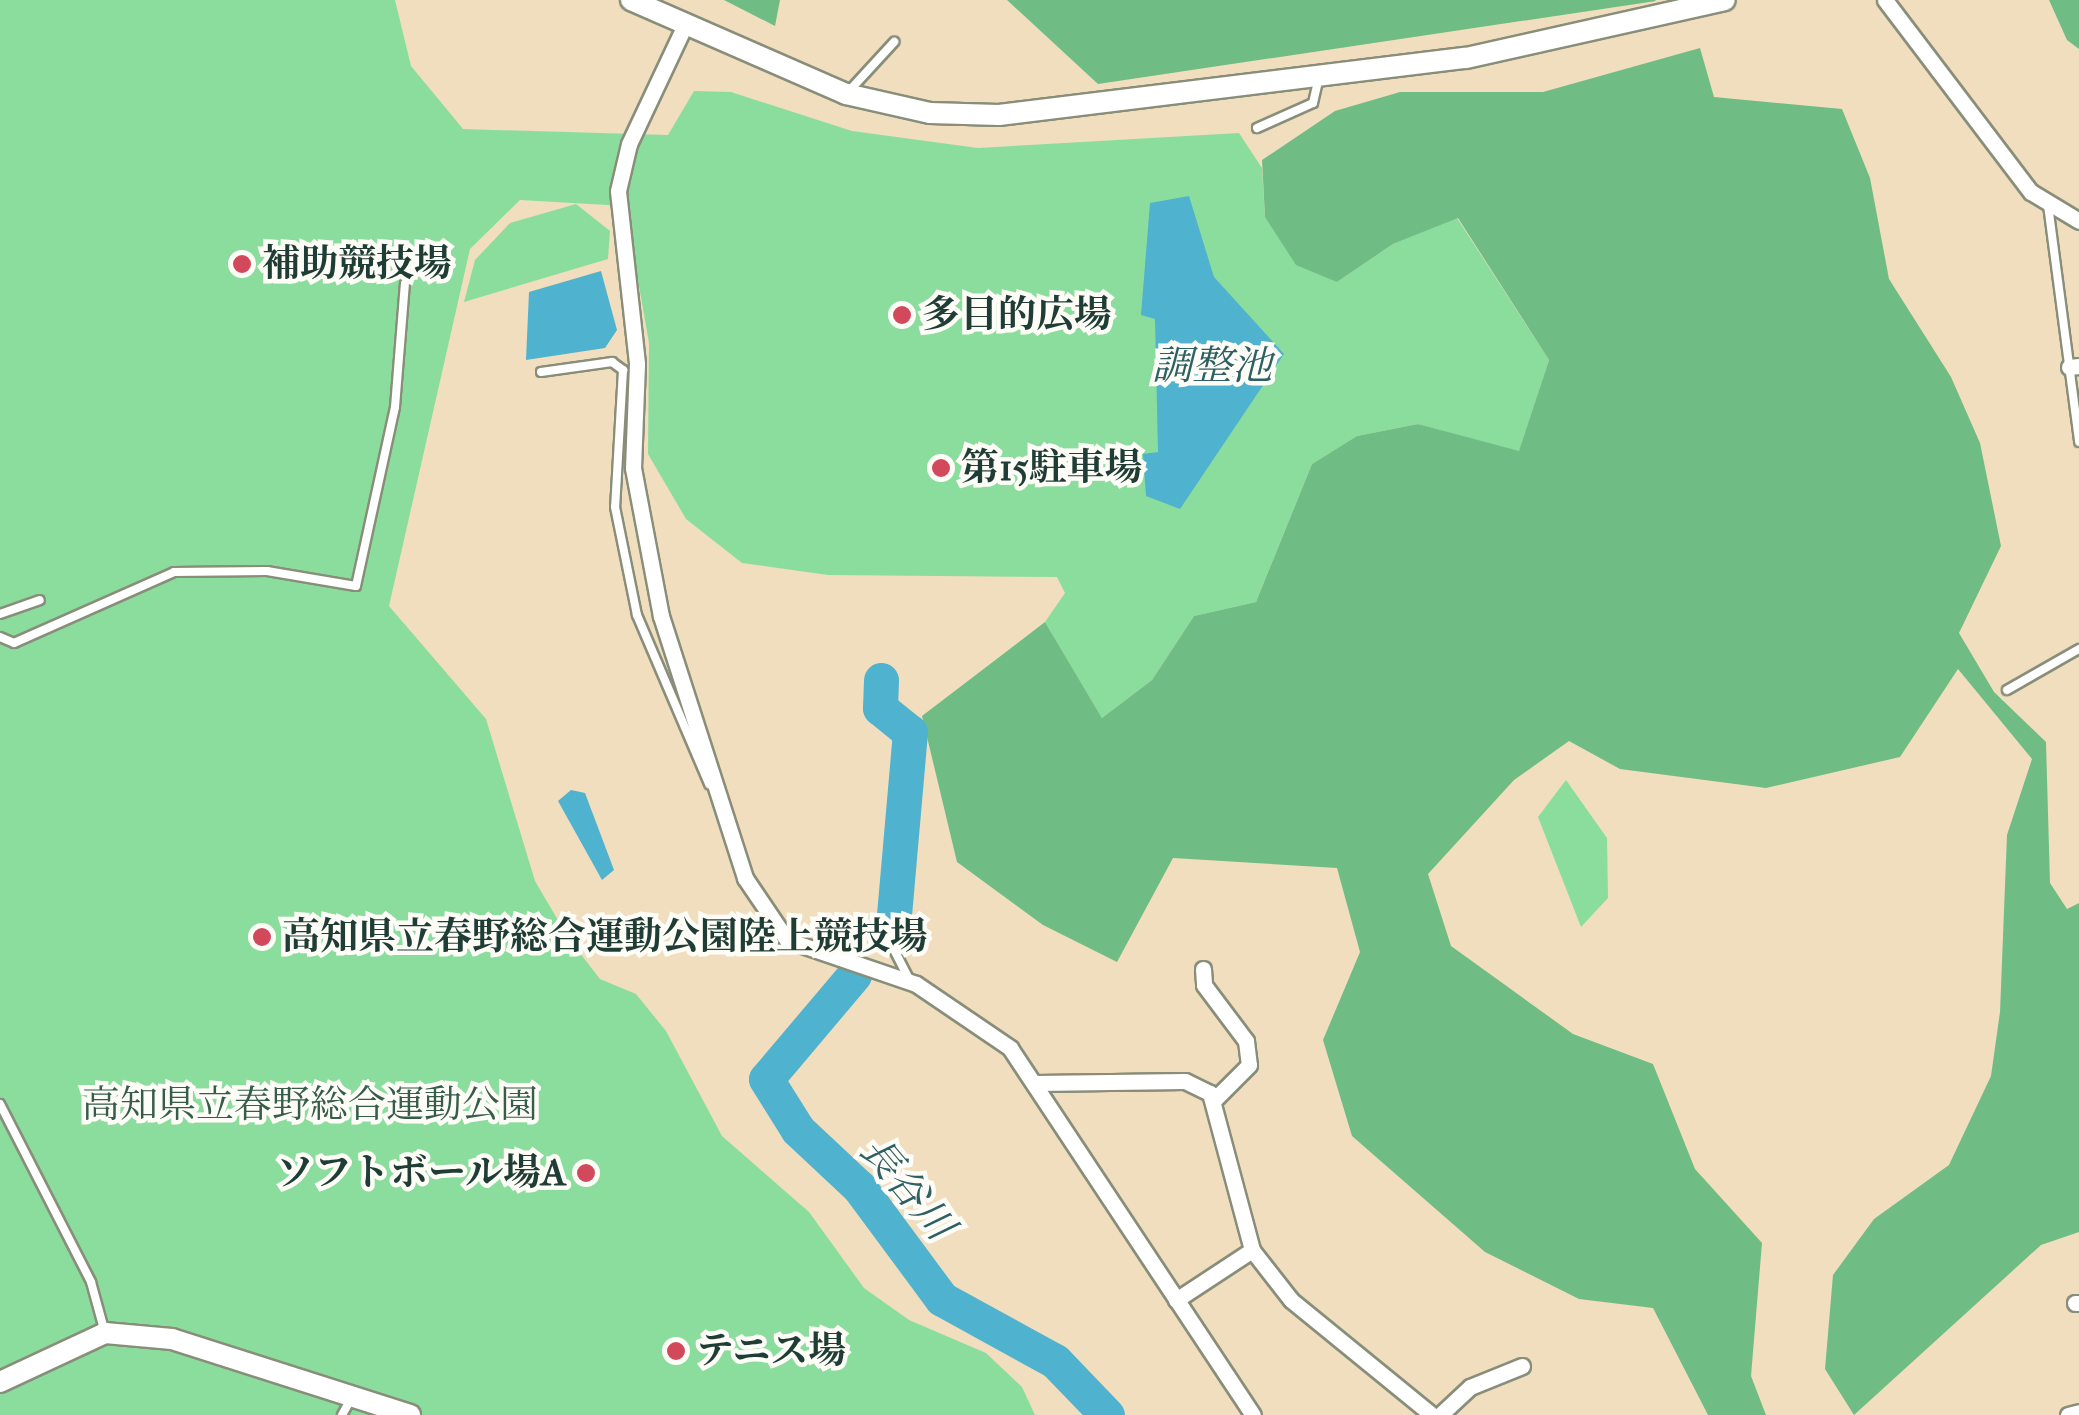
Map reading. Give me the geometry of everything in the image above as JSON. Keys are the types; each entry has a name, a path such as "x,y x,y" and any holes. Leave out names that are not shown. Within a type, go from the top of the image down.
{"street":[{"path":"631,0 684,27 846,94 999,115 1319,76 1584,37 1726,0"},
{"path":"1885,0 2048,205 2079,221"},
{"path":"684,27 629,144 619,228 637,364 636,517 714,792 761,911 786,940 911,983 970,1016 1036,1084 1253,1415"},
{"path":"1204,970 1204,985 1246,1041 1249,1064 1214,1100"},
{"path":"1036,1084 1185,1081 1214,1100 1252,1250 1291,1300 1432,1415"},
{"path":"1176,1300 1252,1250"},
{"path":"0,1382 106,1333 172,1339 410,1415"},
{"path":"1440,1415 1470,1386 1522,1366"},
{"path":"2068,1415 2079,1412"}],"lane":[{"path":"846,94 894,42"},
{"path":"1258,128 1313,103 1319,76"},
{"path":"2048,205 2074,367 2079,442"},
{"path":"0,636 14,643 174,572 268,571 356,586 394,408 405,283"},
{"path":"541,372 612,362 622,370 615,506 637,615 714,792"},
{"path":"0,614 40,600"},
{"path":"2007,690 2079,649"},
{"path":"884,930 911,983"},
{"path":"0,1104 91,1282 106,1333"},
{"path":"342,1415 353,1396"}],"green space":[{"name":"高知県立春野総合運動公園","path":"0,0 395,0 411,66 463,129 668,135 694,91 731,92 852,131 978,148 1239,133 1262,168 1265,217 1337,282 1393,244 1457,218 1549,360 1519,452 1418,424 1357,436 1312,464 1256,602 1194,616 1152,680 1102,718 1045,622 1065,593 1057,577 828,575 742,563 686,519 648,454 649,343 625,206 520,200 470,249 389,606 486,719 535,881 569,939 600,979 636,994 666,1031 722,1136 809,1212 864,1288 909,1320 986,1353 1022,1387 1035,1415 0,1415"},
{"path":"724,0 780,0 775,26"},
{"path":"1007,0 1655,0 1656,1 1098,84"},
{"path":"2049,0 2079,0 2079,49 2067,40"},
{"path":"1700,48 1714,97 1842,109 1870,178 1889,279 1951,377 1980,443 2001,546 1959,633 1994,692 2046,742 2050,883 2067,909 2079,903 2079,1232 2041,1245 1854,1415 1825,1369 1833,1275 1874,1219 1949,1165 1991,1076 2000,1012 2007,835 2032,759 1958,669 1900,757 1766,788 1620,769 1569,741 1514,780 1428,874 1451,946 1573,1034 1653,1064 1695,1169 1762,1243 1751,1376 1766,1415 1708,1415 1653,1308 1579,1299 1485,1252 1352,1136 1323,1040 1360,952 1337,868 1173,858 1117,962 1043,925 957,862 922,716 1045,622 1102,718 1152,680 1194,616 1256,602 1312,464 1357,436 1418,424 1519,451 1549,360 1458,218 1393,244 1337,282 1296,265 1265,217 1262,160 1335,111 1400,92 1543,92"},
{"path":"576,204 610,231 608,259 464,302 475,260 510,223"},
{"path":"1566,780 1607,838 1608,898 1581,927 1538,817"}],"water":[{"name":"調整池","path":"1189,196 1214,277 1284,354 1180,509 1146,496 1143,454 1158,452 1155,319 1141,315 1150,203"},
{"path":"601,271 617,330 605,348 526,360 529,292"},
{"path":"571,790 585,793 614,870 602,880 558,801"}],"waterway":[{"name":"長谷川","path":"881,680 880,708 910,732 893,928"},
{"name":"長谷川","path":"854,975 766,1079 798,1130 859,1187 942,1299 1055,1361 1107,1415"}],"place":[{"name":"補助競技場","path":"242,264"},
{"name":"多目的広場","path":"902,315"},
{"name":"第15駐車場","path":"941,468"},
{"name":"高知県立春野総合運動公園陸上競技場","path":"262,937"},
{"name":"ソフトボール場A","path":"586,1173"},
{"name":"テニス場","path":"676,1351"}]}
